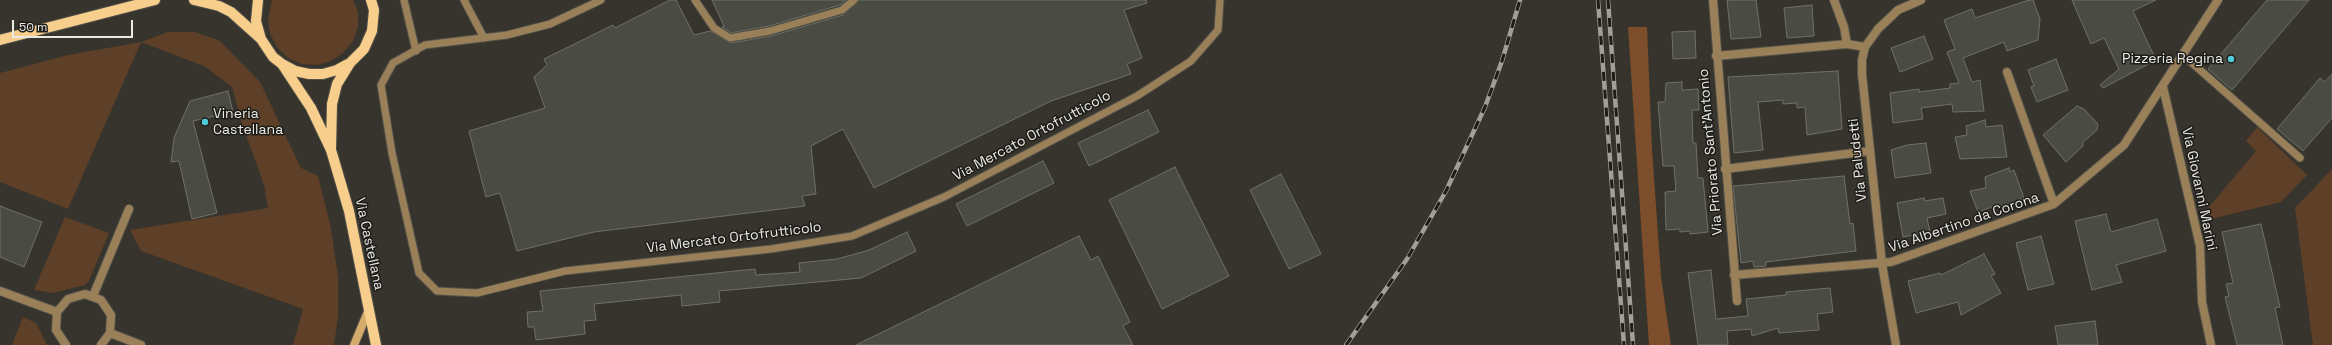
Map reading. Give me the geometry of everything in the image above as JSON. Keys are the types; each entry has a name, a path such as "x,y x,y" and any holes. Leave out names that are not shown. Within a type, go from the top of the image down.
{"main road":[{"path":"0,40 155,0"},
{"path":"194,0 212,4 231,12 261,39"},
{"name":"Via Castellana","path":"258,0 256,21 261,39 273,57 282,64 295,71 309,74 323,74 337,70 350,63"},
{"name":"Via Castellana","path":"331,150 332,104 337,84 350,63 364,49 372,31 374,10 371,0"},
{"name":"Via Castellana","path":"282,64 311,108 331,150 349,211 376,345"}],"street":[{"name":"Via Priorato Sant'Antonio","path":"1713,0 1725,169 1737,301"},
{"path":"1834,0 1844,27 1847,44"},
{"name":"Via Paludetti","path":"1896,345 1882,264 1862,74 1865,47 1878,29 1898,10 1921,0"},
{"name":"Via Albertino da Corona","path":"1734,275 1882,264 1900,260 2054,204 2124,145 2218,0"},
{"path":"1716,56 1847,44 1865,47"},
{"name":"Via Albertino da Corona","path":"2007,72 2054,204"},
{"name":"Via Giovanni Marini","path":"2163,87 2200,246 2202,302 2211,345"},
{"path":"1725,169 1870,151"},
{"path":"93,296 129,209"},
{"path":"0,291 57,312"},
{"path":"66,345 56,330 57,312 61,305 76,295 93,296 101,300 111,315 110,333 101,345"},
{"path":"354,345 369,309"},
{"path":"110,333 141,345"}],"lane":[{"path":"404,0 416,51"},
{"path":"464,0 484,38"},
{"name":"Via Mercato Ortofrutticolo","path":"601,0 550,24 508,35 425,45 393,63 381,85 392,153 419,273 437,291 477,293 566,271 771,249 852,236 944,197 1137,96 1191,61 1218,30 1220,0"},
{"path":"695,0 714,28 730,38 770,31 842,10 854,0"},
{"path":"2183,55 2300,158"}],"shaded area":[{"path":"272,0 353,0 358,12 358,27 353,41 343,53 331,61 317,65 302,64 288,58 277,47 270,34 268,20"},
{"path":"1628,27 1647,27 1652,149 1661,277 1671,345 1649,345"},
{"path":"168,32 195,32 220,41 260,82 301,168 318,176 331,228 338,277 338,316 334,345 293,345 303,309 141,251 130,230 268,208 264,185 242,124 232,87 204,66 141,42"},
{"path":"141,42 68,209 0,182 0,73 68,55"},
{"path":"2257,127 2307,175 2281,202 2211,219 2208,208 2256,151 2246,141"},
{"path":"2332,169 2332,345 2313,345 2295,208"},
{"path":"65,217 109,233 89,281 85,285 53,293 34,290"},
{"path":"23,317 36,323 47,345 12,345"}],"building":[{"path":"670,0 676,0 694,35 710,31 731,43 771,36 843,15 859,0 1146,0 1147,3 1124,10 1142,58 1127,64 1131,74 1051,101 874,188 843,129 811,146 816,194 802,196 805,206 594,232 517,251 500,193 486,197 469,131 545,108 534,77 547,65 544,59 613,25 615,28"},
{"path":"712,0 846,0 840,5 769,26 731,33 722,27 724,26"},
{"path":"1727,0 1756,0 1761,37 1731,39"},
{"path":"2033,0 2040,19 2038,40 2007,51 2004,42 1963,58 1972,82 1980,80 1984,111 1953,112 1952,104 1921,108 1923,119 1893,123 1890,93 1919,89 1919,92 1950,88 1950,84 1959,83 1947,52 1955,49 1944,20 1972,9 1975,18"},
{"path":"2072,0 2156,0 2133,11 2156,60 2103,88 2100,85 2119,69 2104,38 2091,44"},
{"path":"2267,0 2309,0 2232,90 2208,69"},
{"path":"1812,5 1814,36 1787,38 1784,8"},
{"path":"1695,31 1696,58 1673,59 1672,32"},
{"path":"1924,36 1933,59 1900,72 1891,48"},
{"path":"2056,59 2068,90 2037,102 2031,87 2034,86 2028,70"},
{"path":"1838,71 1842,129 1807,135 1805,107 1797,108 1797,103 1783,104 1783,100 1758,102 1763,150 1734,153 1728,77"},
{"path":"2332,74 2332,118 2303,151 2277,129 2320,78 2325,82"},
{"path":"1682,82 1682,90 1698,89 1699,110 1692,110 1693,143 1696,143 1698,178 1703,178 1708,232 1690,234 1690,231 1680,232 1680,229 1666,230 1665,192 1676,191 1674,166 1663,166 1658,102 1665,102 1666,83"},
{"path":"228,91 233,112 193,121 217,213 192,219 179,161 171,162 174,138 190,101"},
{"path":"2077,106 2084,109 2098,124 2097,130 2083,142 2083,146 2066,162 2043,135"},
{"path":"1148,110 1159,132 1089,166 1078,143"},
{"path":"1985,120 1986,127 2002,125 2007,157 1960,159 1955,137 1967,135 1966,126"},
{"path":"1926,143 1931,173 1895,178 1891,150 1907,145"},
{"path":"1043,161 1054,183 967,226 956,204"},
{"path":"1175,167 1229,276 1162,309 1109,200"},
{"path":"2009,168 2010,172 2014,170 2024,198 1998,208 1997,205 1978,212 1970,191 1986,188 1985,177"},
{"path":"1281,174 1321,254 1289,269 1250,190"},
{"path":"1844,176 1850,224 1853,223 1856,251 1766,262 1766,266 1754,267 1753,261 1741,263 1733,186"},
{"path":"1924,198 1925,201 1943,198 1946,214 1927,218 1930,232 1903,237 1897,203"},
{"path":"0,206 42,222 24,267 0,257"},
{"path":"2106,214 2111,232 2157,219 2166,251 2116,265 2122,282 2092,290 2075,221"},
{"path":"2261,224 2280,307 2275,308 2283,345 2237,345 2225,297 2229,296 2226,284 2233,283 2222,232"},
{"path":"907,232 916,251 861,278 719,291 720,302 682,306 681,295 594,304 596,320 584,321 585,334 536,340 534,327 528,327 527,312 543,311 540,291 755,269 756,275 800,272 799,263 837,259 869,250"},
{"path":"1079,236 1091,260 1098,256 1130,322 1123,326 1133,345 856,345"},
{"path":"2041,236 2054,284 2028,290 2016,243"},
{"path":"1984,254 1995,274 1991,276 2001,293 1961,315 1958,302 1916,313 1908,281 1940,273 1941,275"},
{"path":"1711,270 1716,319 1748,316 1746,299 1786,295 1786,292 1830,288 1833,312 1817,314 1819,330 1779,333 1778,328 1752,336 1751,329 1727,331 1728,345 1698,345 1688,273"},
{"path":"2095,321 2098,345 2058,345 2055,326"}],"railway":[{"path":"1346,345 1407,259 1446,191 1485,107 1502,61 1520,0"},
{"path":"1598,0 1624,345"},
{"path":"1608,0 1633,345"}],"place":[{"name":"Pizzeria Regina","path":"2231,59"},
{"name":"Vineria Castellana","path":"205,122"}]}
